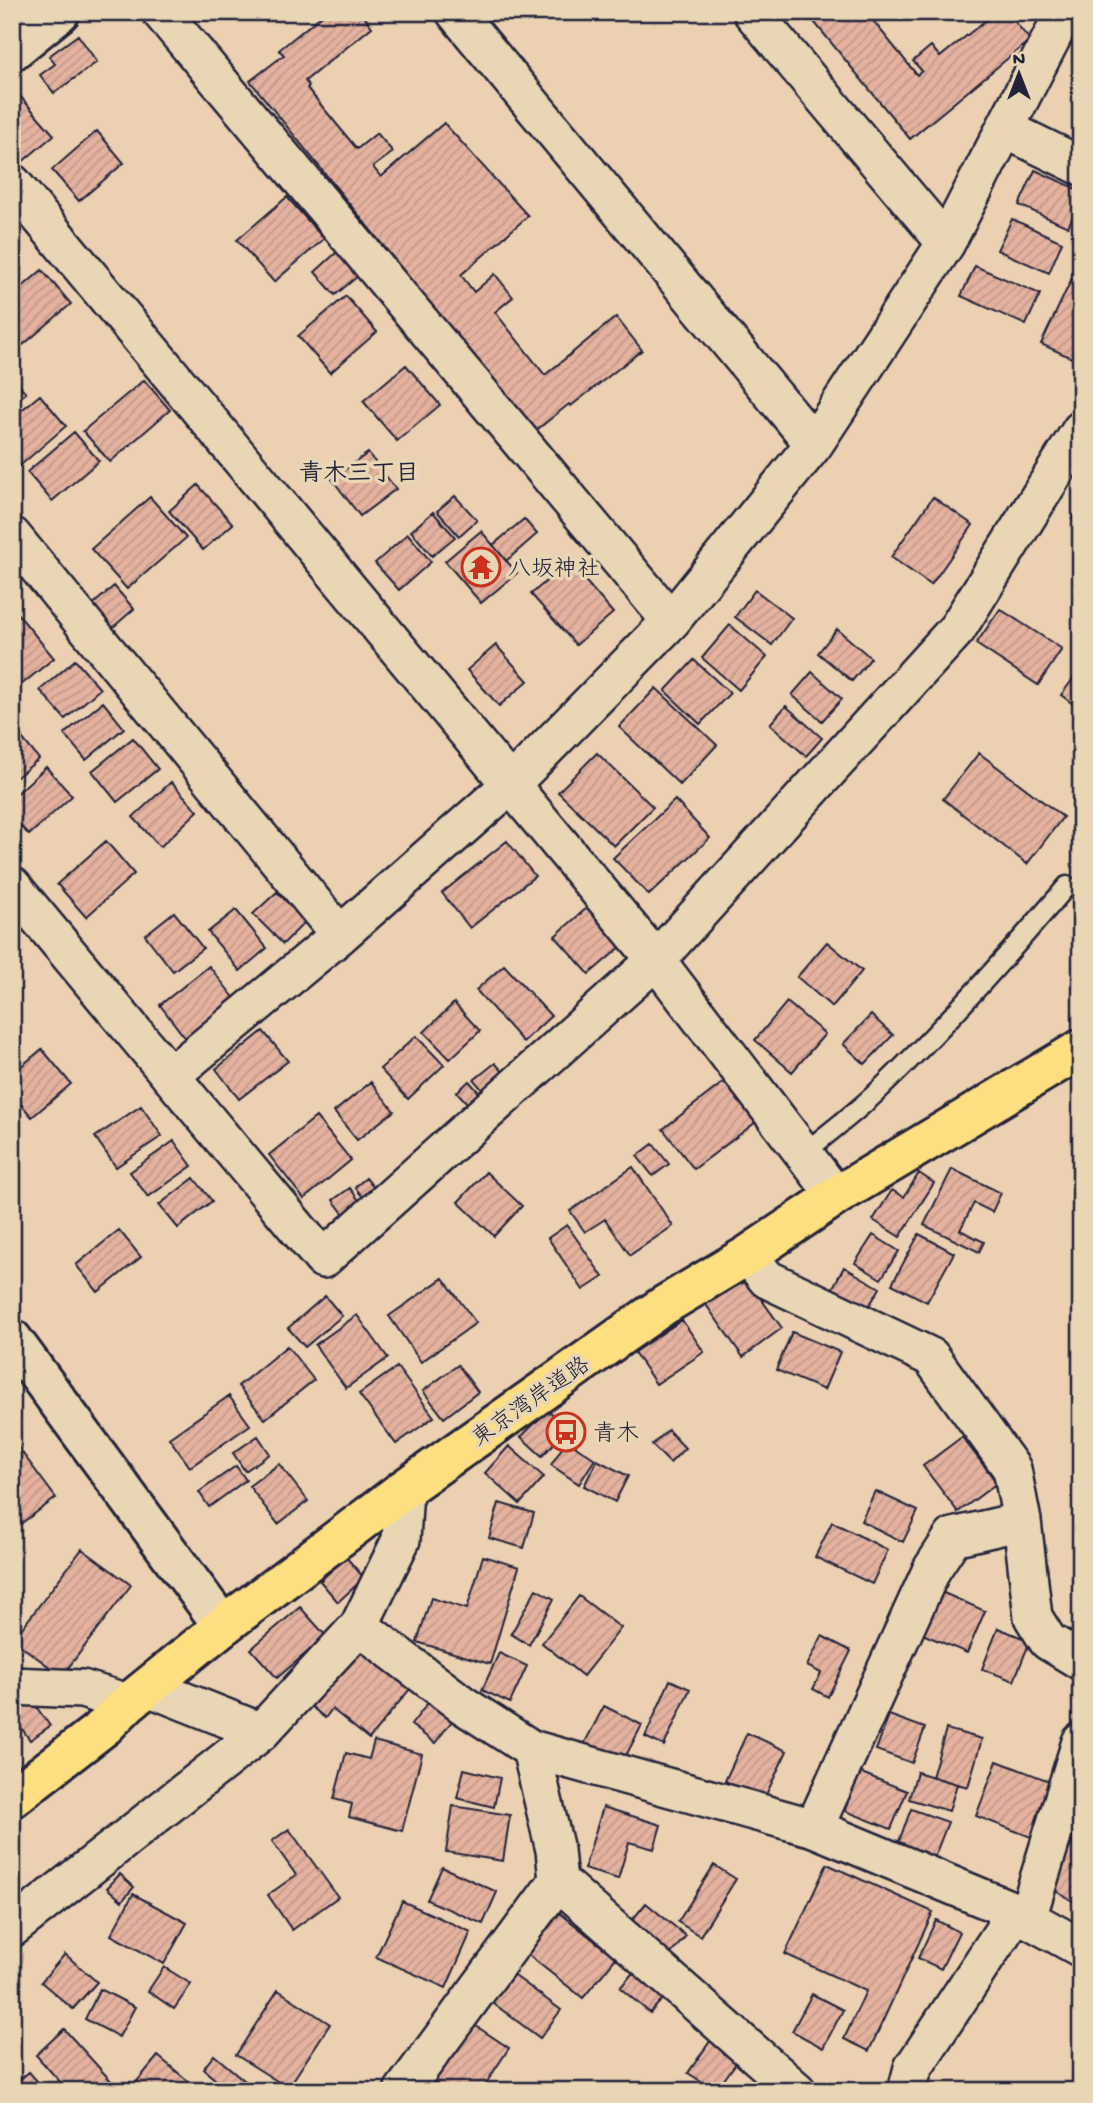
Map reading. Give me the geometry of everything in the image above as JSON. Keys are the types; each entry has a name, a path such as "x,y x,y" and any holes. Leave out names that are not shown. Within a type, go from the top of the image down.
{"highway":[{"name":"東京湾岸道路","path":"12,1798 105,1726 138,1695 223,1626 404,1489 663,1306 748,1255 836,1196 1081,1049"}],"street":[{"path":"12,51 60,12"},
{"path":"161,12 671,621"},
{"path":"455,12 814,444"},
{"path":"752,12 946,243"},
{"path":"170,1076 340,935 510,785 671,621 814,444 946,243 1005,129 1051,19"},
{"path":"1005,129 1081,166"},
{"path":"12,183 656,960 836,1196"},
{"path":"12,886 323,1259 656,960 957,629 1081,430"},
{"path":"12,537 340,935"},
{"path":"748,1255 767,1279 931,1357 1012,1469 1022,1521 1032,1617 1048,1641 1081,1661"},
{"path":"12,1339 223,1626"},
{"path":"12,1928 261,1732 359,1626 401,1540 404,1489"},
{"path":"814,1828 932,1569 953,1537 1022,1521"},
{"path":"359,1626 463,1704 531,1749 814,1828 1022,1915 1081,1948"},
{"path":"12,1686 138,1695 261,1732"},
{"path":"907,2091 913,2068 1022,1915 1081,1742"},
{"path":"403,2091 558,1881 555,1850 531,1749"},
{"path":"558,1881 797,2091"}],"lane":[{"path":"803,1154 876,1093 936,1033 1067,886"}],"building":[{"path":"326,12 361,12 372,27 305,81 309,86 307,88 357,149 377,133 393,152 373,167 381,177 444,123 528,216 461,275 474,292 495,274 513,297 495,312 545,375 616,317 642,350 534,432 250,81 284,55 279,50"},
{"path":"806,12 866,12 917,75 922,71 913,61 931,46 940,57 996,12 1007,12 1030,40 910,139"},
{"path":"78,35 97,62 54,93 40,75 55,64 49,56"},
{"path":"12,87 54,135 22,162 12,151"},
{"path":"97,131 124,163 79,201 52,170"},
{"path":"1035,170 1081,191 1081,200 1068,227 1019,205"},
{"path":"287,197 324,239 274,282 237,240"},
{"path":"1012,219 1062,242 1049,273 997,250"},
{"path":"337,252 358,276 335,295 315,272"},
{"path":"975,266 1040,294 1026,325 961,296"},
{"path":"42,270 71,304 23,345 12,332 12,296"},
{"path":"1073,276 1081,279 1081,350 1076,360 1041,344"},
{"path":"346,296 377,332 330,373 298,336"},
{"path":"406,365 440,405 397,441 363,401"},
{"path":"12,376 26,393 12,404"},
{"path":"144,380 170,410 110,462 83,431"},
{"path":"40,395 66,426 14,471 12,418"},
{"path":"74,432 99,461 52,501 27,472"},
{"path":"368,453 396,489 360,516 332,479"},
{"path":"198,485 233,524 203,550 169,511"},
{"path":"455,496 477,520 459,536 437,511"},
{"path":"150,497 186,538 127,589 91,549"},
{"path":"933,497 973,525 931,585 891,557"},
{"path":"1081,505 1081,524 1072,519"},
{"path":"433,512 455,537 432,556 411,531"},
{"path":"524,519 537,534 506,561 493,545"},
{"name":"八坂神社","path":"481,531 517,573 481,603 445,561"},
{"path":"408,534 431,562 399,590 375,563"},
{"path":"569,562 613,613 576,645 531,594"},
{"path":"114,586 134,609 110,630 90,607"},
{"path":"755,590 792,618 772,645 735,617"},
{"path":"12,607 54,658 16,689 12,684"},
{"path":"1000,609 1062,649 1038,685 976,644"},
{"path":"730,625 767,657 739,690 702,658"},
{"path":"837,629 871,658 852,681 818,653"},
{"path":"496,645 528,681 499,706 467,670"},
{"path":"75,660 100,689 65,719 40,690"},
{"path":"694,660 730,693 700,724 665,691"},
{"path":"812,672 842,699 822,721 792,695"},
{"path":"1076,675 1081,678 1081,710 1061,695"},
{"path":"656,688 717,745 680,785 619,727"},
{"path":"103,702 124,728 86,760 64,734"},
{"path":"786,706 822,738 806,756 770,724"},
{"path":"18,733 39,759 12,781 12,738"},
{"path":"133,738 158,769 117,802 92,771"},
{"path":"597,753 653,807 614,846 558,792"},
{"path":"979,753 1063,817 1027,864 943,799"},
{"path":"46,767 72,796 29,835 12,817 12,798"},
{"path":"171,782 198,811 160,847 133,817"},
{"path":"675,800 710,838 649,895 613,858"},
{"path":"106,841 134,874 86,917 57,884"},
{"path":"507,841 535,876 470,928 442,893"},
{"path":"277,892 306,921 283,944 253,914"},
{"path":"588,907 622,946 589,974 555,936"},
{"path":"236,910 267,948 240,971 208,932"},
{"path":"174,912 203,948 173,971 145,935"},
{"path":"827,942 862,971 832,1007 797,977"},
{"path":"504,965 551,1016 523,1042 476,990"},
{"path":"209,966 236,1000 186,1039 160,1005"},
{"path":"787,1002 825,1034 792,1072 755,1040"},
{"path":"454,1003 480,1031 450,1059 424,1032"},
{"path":"871,1015 893,1035 865,1064 843,1044"},
{"path":"263,1031 288,1061 239,1099 216,1069"},
{"path":"416,1036 444,1065 408,1099 380,1069"},
{"path":"42,1049 71,1084 32,1117 12,1094 12,1074"},
{"path":"495,1063 507,1076 486,1094 474,1080"},
{"path":"469,1081 489,1104 477,1114 457,1092"},
{"path":"725,1081 756,1122 694,1169 663,1129"},
{"path":"371,1082 394,1111 357,1140 334,1112"},
{"path":"141,1106 162,1136 116,1167 95,1137"},
{"path":"316,1117 351,1160 304,1199 269,1155"},
{"path":"174,1141 192,1166 148,1197 130,1172"},
{"path":"653,1144 669,1164 653,1176 637,1156"},
{"path":"633,1167 673,1226 630,1255 605,1219 585,1232 570,1211"},
{"path":"952,1169 1001,1193 992,1212 974,1203 960,1230 984,1242 979,1252 924,1225"},
{"path":"486,1172 522,1206 494,1236 458,1202"},
{"path":"919,1173 934,1183 900,1237 873,1220 892,1190 904,1197"},
{"path":"194,1178 212,1201 178,1228 159,1205"},
{"path":"366,1178 383,1199 371,1208 355,1187"},
{"path":"350,1188 368,1213 352,1225 333,1200"},
{"path":"567,1225 603,1277 583,1290 548,1238"},
{"path":"119,1230 141,1257 98,1292 76,1265"},
{"path":"919,1234 954,1253 927,1302 892,1284"},
{"path":"873,1235 899,1251 881,1279 855,1263"},
{"path":"844,1267 880,1288 866,1311 831,1291"},
{"path":"743,1274 782,1328 743,1357 704,1302"},
{"path":"443,1278 476,1323 421,1362 389,1316"},
{"path":"325,1296 342,1316 305,1347 288,1328"},
{"path":"357,1315 388,1358 346,1388 315,1345"},
{"path":"682,1320 704,1352 656,1384 634,1352"},
{"path":"792,1332 840,1352 824,1390 776,1370"},
{"path":"287,1346 314,1380 265,1419 238,1386"},
{"path":"458,1365 478,1392 444,1418 423,1391"},
{"path":"397,1367 434,1417 396,1444 359,1394"},
{"path":"229,1396 250,1425 190,1467 169,1438"},
{"path":"548,1410 568,1429 542,1456 521,1437"},
{"path":"668,1430 685,1448 670,1463 652,1445"},
{"path":"258,1436 270,1454 245,1471 233,1453"},
{"path":"962,1437 997,1483 958,1512 923,1466"},
{"path":"12,1439 56,1498 12,1530"},
{"path":"567,1440 595,1459 579,1484 551,1465"},
{"path":"509,1446 544,1477 520,1504 485,1473"},
{"path":"597,1460 628,1476 615,1502 584,1486"},
{"path":"279,1464 308,1501 278,1524 249,1486"},
{"path":"236,1466 246,1480 209,1507 199,1492"},
{"path":"875,1491 918,1511 903,1542 861,1521"},
{"path":"499,1503 534,1513 524,1548 489,1538"},
{"path":"832,1522 888,1550 872,1584 815,1557"},
{"path":"82,1549 131,1585 62,1676 13,1640"},
{"path":"483,1556 519,1567 490,1664 417,1642 431,1598 467,1609"},
{"path":"346,1557 364,1578 338,1602 320,1581"},
{"path":"536,1589 554,1599 529,1645 511,1634"},
{"path":"939,1591 985,1611 967,1653 920,1633"},
{"path":"579,1596 621,1628 583,1676 542,1643"},
{"path":"300,1607 326,1636 277,1678 251,1649"},
{"path":"998,1628 1030,1641 1014,1681 982,1669"},
{"path":"822,1636 851,1651 828,1697 813,1689 821,1673 807,1666"},
{"path":"354,1643 410,1689 369,1739 332,1709 325,1718 306,1702"},
{"path":"499,1653 527,1666 510,1703 482,1690"},
{"path":"670,1680 690,1689 664,1746 645,1737"},
{"path":"431,1699 455,1717 435,1743 411,1725"},
{"path":"12,1701 32,1701 50,1726 30,1740 12,1715"},
{"path":"604,1706 642,1725 620,1767 582,1748"},
{"path":"889,1715 925,1728 912,1763 876,1750"},
{"path":"946,1729 982,1739 968,1787 932,1777"},
{"path":"747,1733 787,1751 764,1799 725,1781"},
{"path":"374,1741 422,1754 402,1831 349,1817 352,1804 334,1799 346,1753 369,1759"},
{"path":"997,1761 1052,1782 1031,1837 976,1816"},
{"path":"464,1769 500,1778 494,1807 457,1798"},
{"path":"859,1772 907,1791 891,1829 843,1810"},
{"path":"917,1772 957,1784 949,1811 909,1799"},
{"path":"453,1806 510,1815 503,1861 446,1852"},
{"path":"603,1807 661,1825 654,1849 629,1842 618,1879 584,1869"},
{"path":"911,1809 948,1822 934,1858 898,1844"},
{"path":"289,1829 338,1897 292,1930 268,1895 296,1875 272,1841"},
{"path":"1081,1829 1081,1906 1047,1886"},
{"path":"827,1864 933,1912 869,2051 844,2039 866,1991 785,1954"},
{"path":"714,1865 736,1879 700,1936 678,1922"},
{"path":"442,1867 497,1892 483,1924 427,1900"},
{"path":"120,1874 134,1887 122,1901 107,1888"},
{"path":"133,1894 187,1923 164,1964 111,1935"},
{"path":"402,1901 471,1932 446,1988 376,1957"},
{"path":"646,1903 686,1936 664,1962 625,1929"},
{"path":"560,1913 616,1958 583,1998 527,1954"},
{"path":"936,1920 959,1932 941,1969 918,1958"},
{"path":"65,1954 97,1982 73,2009 41,1982"},
{"path":"164,1967 191,1984 174,2009 148,1991"},
{"path":"637,1968 667,1994 650,2013 620,1988"},
{"path":"511,1973 561,2010 540,2038 490,2001"},
{"path":"100,1989 135,2007 119,2037 85,2019"},
{"path":"278,1990 330,2024 288,2088 236,2055"},
{"path":"812,1994 843,2010 823,2048 792,2031"},
{"path":"470,2022 509,2048 481,2091 448,2091 431,2080"},
{"path":"64,2029 111,2081 100,2091 68,2091 36,2055"},
{"path":"713,2037 741,2056 716,2091 688,2073"},
{"path":"214,2055 245,2081 237,2091 229,2091 203,2069"},
{"path":"158,2056 194,2086 190,2091 129,2091"},
{"path":"29,2072 46,2091 12,2091 12,2086"}],"place":[{"name":"八坂神社","path":"481,567"},
{"name":"青木","path":"566,1432"}],"district":[{"name":"青木三丁目","path":"359,472"}]}
